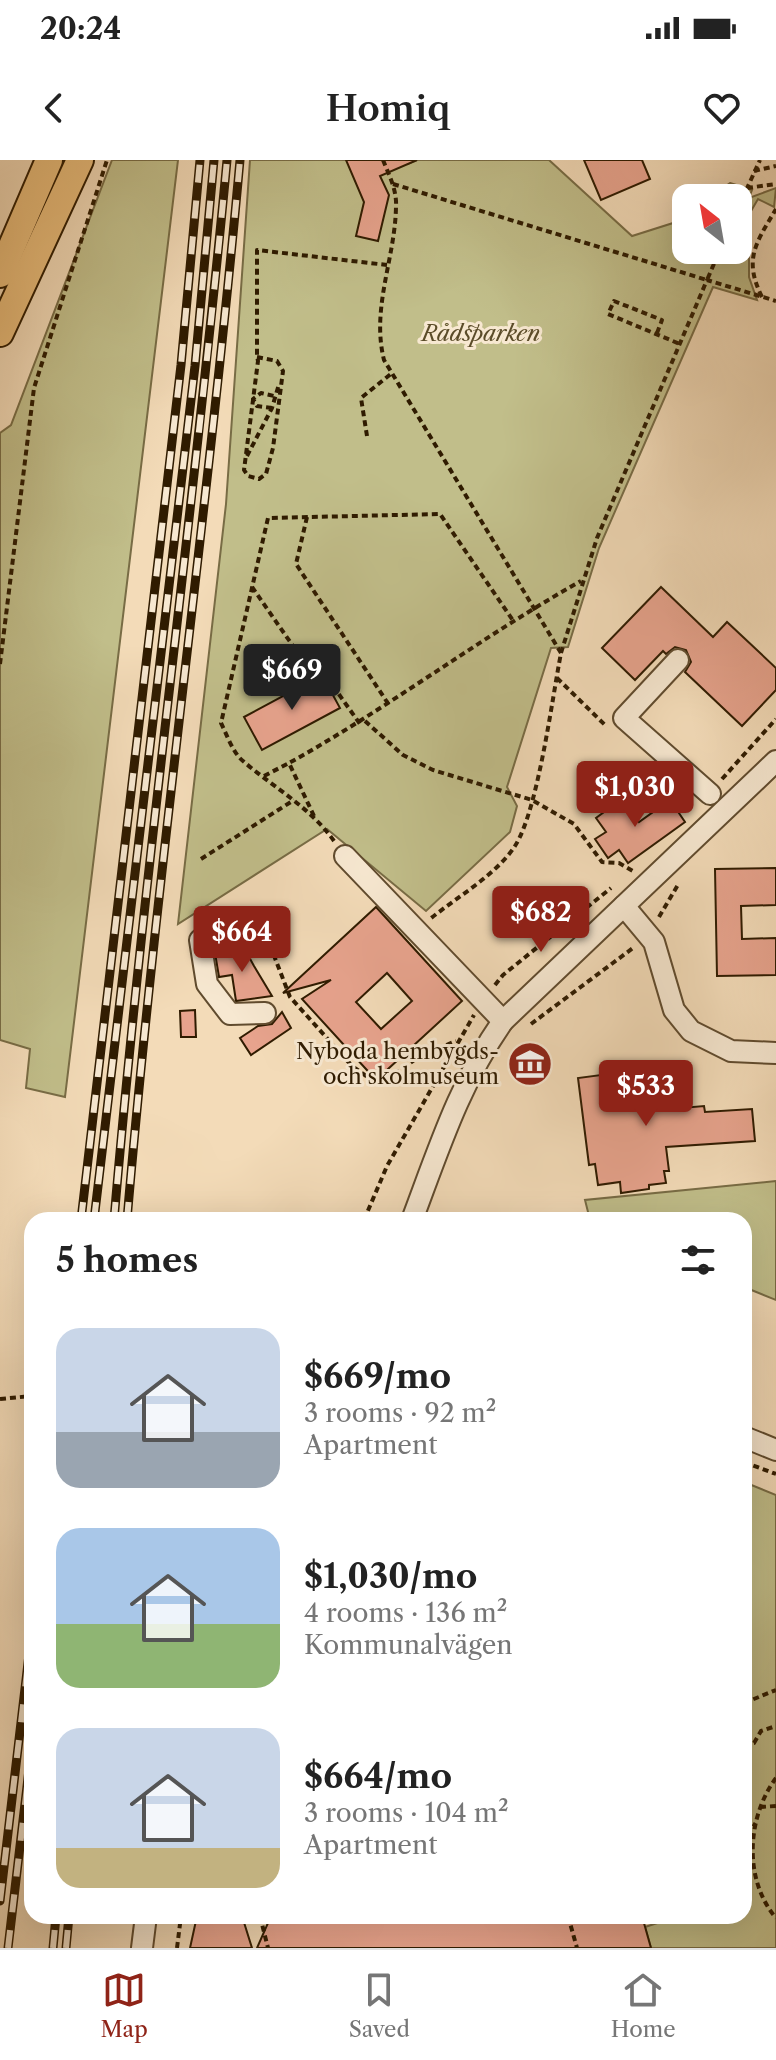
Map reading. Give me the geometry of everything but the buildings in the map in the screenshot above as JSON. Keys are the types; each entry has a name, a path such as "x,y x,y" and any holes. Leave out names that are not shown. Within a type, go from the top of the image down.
{"main road":[{"path":"0,274 49,160"},
{"path":"0,333 80,160"}],"street":[{"path":"678,660 624,718 710,794"},
{"path":"415,1212 458,1097 512,1027 624,906 776,761"},
{"path":"345,856 512,1027"},
{"path":"624,906 654,942 674,1010 691,1031 731,1051 776,1053"},
{"path":"200,940 207,984 230,1014 265,1013"},
{"path":"752,1440 776,1450"},
{"path":"142,1948 145,1924"}],"path":[{"path":"0,664 34,388 107,160"},
{"path":"383,160 393,184 396,206 380,342 392,373 561,653"},
{"path":"749,184 760,160"},
{"path":"754,171 776,166"},
{"path":"393,184 776,301"},
{"path":"752,187 776,184"},
{"path":"762,297 752,277 751,259 776,209"},
{"path":"257,357 277,361 283,371 273,448 266,474 259,479 248,476 244,470 257,357 257,250 387,265"},
{"path":"417,929 501,862 516,845 532,800 561,653 583,580 714,264"},
{"path":"657,333 662,320 614,301 608,314 680,344"},
{"path":"367,436 361,398 392,373"},
{"path":"246,458 272,408 281,381"},
{"path":"253,399 261,393 274,396"},
{"path":"253,399 257,406 272,408"},
{"path":"345,856 315,818 240,760 221,723 268,518 440,514 514,622"},
{"path":"307,517 296,564 389,705"},
{"path":"264,776 362,722 533,608 583,580"},
{"path":"252,587 302,659 321,669 362,722 403,755 433,770 532,800 574,824 602,862 619,863 633,871"},
{"path":"289,763 315,818"},
{"path":"201,859 294,800"},
{"path":"512,1027 622,957 646,934 685,875"},
{"path":"246,913 273,953 290,997 352,1066 379,1085 420,1056 458,1040"},
{"path":"0,1399 24,1397"},
{"path":"752,1465 776,1474"},
{"path":"752,1700 776,1690"},
{"path":"752,1743 761,1731 776,1726"},
{"path":"776,1778 760,1807 755,1825 755,1874 776,1918"},
{"path":"760,1807 776,1806"},
{"path":"177,1948 180,1924"},
{"path":"262,1924 268,1948"},
{"path":"570,1924 577,1948"}],"green space":[{"path":"112,160 178,160 65,1097 26,1088 30,1049 0,1040 0,433 11,425"},
{"name":"Rådsparken","path":"250,160 406,160 408,164 417,160 549,160 632,236 672,223 672,264 749,264 749,277 757,300 713,287 599,548 568,647 551,648 507,787 517,806 510,832 426,911 327,829 178,924 226,504"},
{"path":"776,188 774,207 758,199 752,209 752,197"},
{"path":"776,1181 776,1300 752,1290 752,1212 588,1212 585,1200"},
{"path":"752,1485 776,1495 776,1948 651,1948 645,1927 654,1924 752,1924"}],"railway":[{"path":"82,1212 181,365 200,160"},
{"path":"95,1212 195,366 214,160"},
{"path":"115,1212 227,160"},
{"path":"128,1212 240,160"},
{"path":"0,1901 24,1697"},
{"path":"8,1948 24,1812"},
{"path":"53,1948 55,1924"},
{"path":"66,1948 68,1924"}],"place":[{"name":"Nyboda hembygds- och skolmuseum","path":"530,1064"}]}
